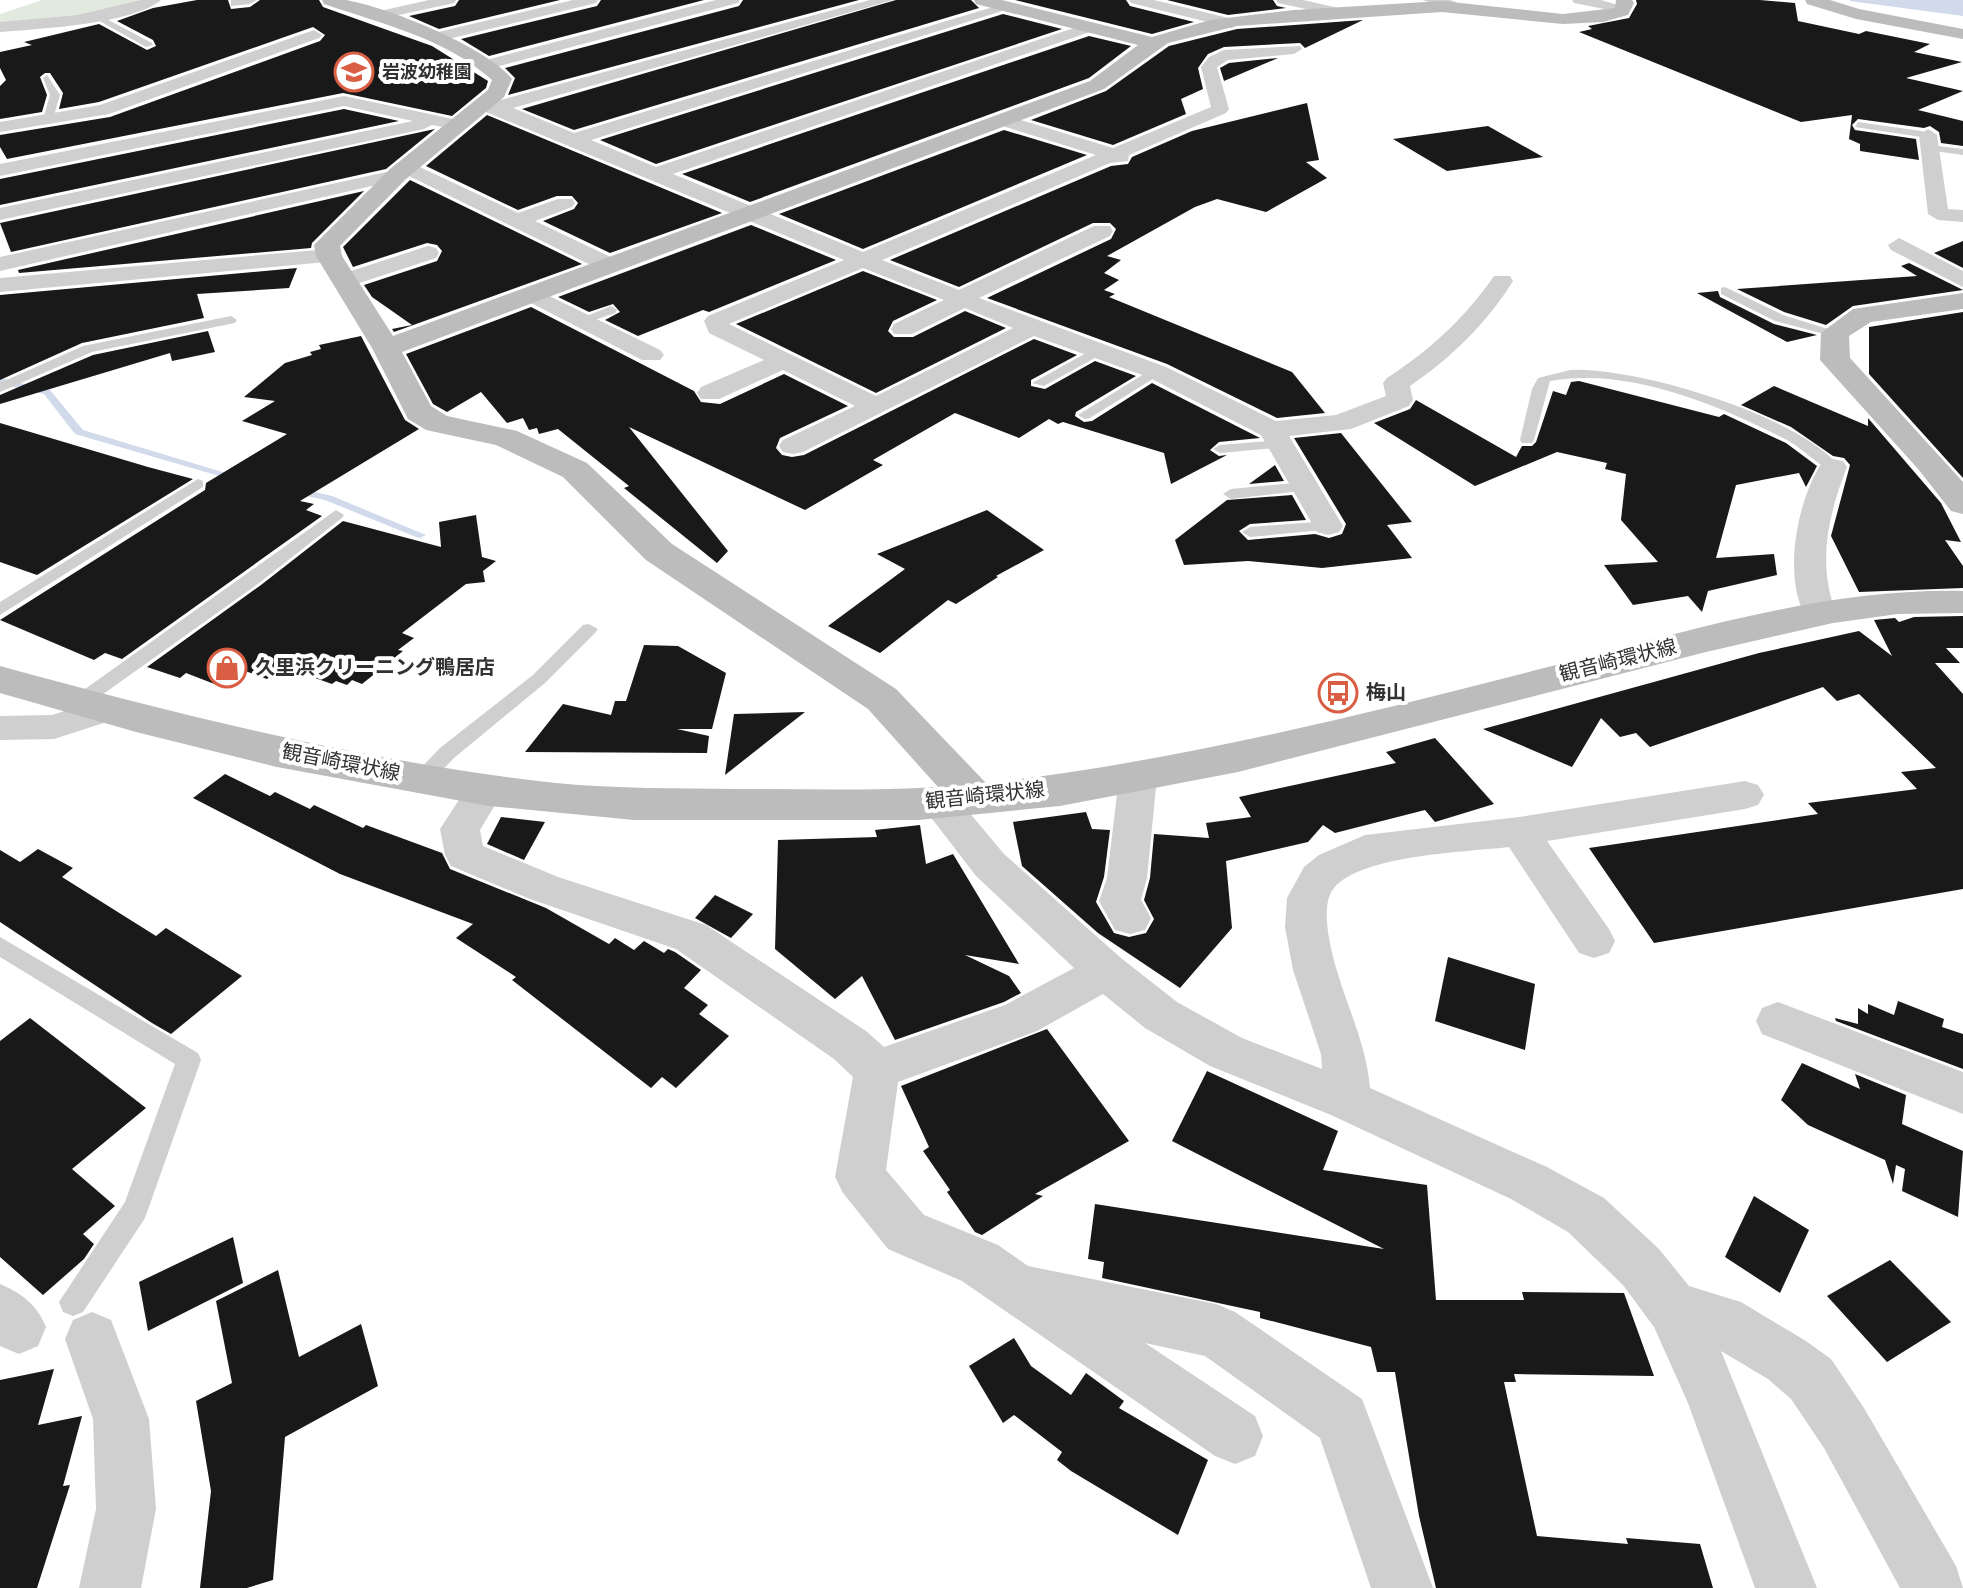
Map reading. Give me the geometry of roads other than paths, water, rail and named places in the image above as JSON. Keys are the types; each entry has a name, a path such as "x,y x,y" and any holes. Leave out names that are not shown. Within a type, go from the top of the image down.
{"street":[{"path":"0,27 99,17 154,0"},
{"path":"0,214 448,123 476,109 497,93 502,79 488,64 436,37 330,0"},
{"path":"376,16 449,0"},
{"path":"436,37 591,0"},
{"path":"488,64 733,0"},
{"path":"476,109 498,108 886,0"},
{"path":"982,0 1153,43"},
{"path":"1136,0 1232,23"},
{"path":"1283,0 1338,12"},
{"path":"1429,0 1462,7 1568,19 1601,16 1624,4"},
{"path":"1579,0 1624,4"},
{"path":"1813,0 1856,14 1963,34"},
{"path":"574,139 1008,7"},
{"path":"386,348 1097,85 1153,43 1173,35 1232,23 1338,12 1462,7"},
{"path":"653,174 1091,27"},
{"path":"0,127 103,110 314,35"},
{"path":"876,406 718,328 716,321 1220,109 1209,67 1224,55 1294,49"},
{"path":"306,90 323,105"},
{"path":"0,170 344,101 448,123"},
{"path":"498,108 958,299 1157,372 1277,437 1328,526"},
{"path":"1002,120 1144,165"},
{"path":"448,123 404,171 327,245 329,256 386,348 419,412 437,423 506,438 575,470 659,552 882,699 957,802 990,865 1106,971 1161,1015 1226,1052 1348,1100 1529,1183 1586,1215 1641,1267 1673,1308 1713,1396 1786,1588"},
{"path":"1929,141 1938,214 1963,216"},
{"path":"0,264 404,171 517,220 611,266"},
{"path":"517,220 565,203"},
{"path":"903,329 957,303 958,299 1102,231"},
{"path":"1899,245 1963,280"},
{"path":"344,281 428,253"},
{"path":"0,285 329,256"},
{"path":"1277,437 1341,423 1400,400 1396,383 1435,359 1459,332 1482,314 1502,281"},
{"path":"533,295 651,355"},
{"path":"1963,301 1863,315 1835,333 1835,360 1931,463 1963,504"},
{"path":"793,446 1033,327"},
{"path":"710,393 783,361"},
{"path":"1820,613 1812,596 1808,570 1814,522 1833,467"},
{"name":"観音崎環状線","path":"0,679 92,706 343,767 485,790 564,800 669,804 957,802 1138,777 1326,737 1558,676 1820,613 1868,605 1963,602"},
{"path":"0,728 54,727 92,706"},
{"path":"1130,918 1120,901 1127,878 1138,777"},
{"path":"485,790 460,829 465,855 544,888 691,937 850,1045 877,1070"},
{"path":"1348,1100 1344,1054 1315,970 1306,927 1308,898 1318,878 1333,866 1365,850 1519,831 1745,795"},
{"path":"1519,831 1594,941"},
{"path":"877,1070 1021,1018 1106,971"},
{"path":"1778,1021 1963,1093"},
{"path":"877,1070 860,1177 906,1232 980,1263 1235,1436"},
{"path":"1017,1290 1216,1331 1342,1419 1402,1588"},
{"path":"1673,1308 1722,1321 1787,1360 1811,1379 1844,1428 1934,1588"},
{"path":"82,1321 121,1419 126,1509 110,1588"}],"lane":[{"path":"99,17 149,45"},
{"path":"47,78 55,95 48,119"},
{"path":"1858,125 1963,152"},
{"path":"1725,291 1779,318 1835,333"},
{"path":"583,320 611,310"},
{"path":"0,388 88,349 231,320"},
{"path":"1039,383 1099,350"},
{"path":"1085,415 1157,372"},
{"path":"1527,440 1539,389 1545,378 1571,372 1616,376 1656,385 1750,419 1817,450 1833,467"},
{"path":"1220,449 1277,437"},
{"path":"0,610 198,484"},
{"path":"1231,494 1305,487"},
{"path":"92,706 336,515"},
{"path":"1250,532 1328,526"},
{"path":"422,779 447,753 539,679 589,629"},
{"path":"0,946 189,1060 136,1209 82,1321"}],"water":[{"path":"1963,0 1963,16 1850,1"}],"waterway":[{"path":"0,381 47,392 79,432 237,478"},
{"path":"293,490 328,498 420,535"}],"place":[{"name":"岩波幼稚園","path":"354,72"},
{"name":"久里浜クリーニング鴨居店","path":"227,668"},
{"name":"梅山","path":"1338,693"}]}
